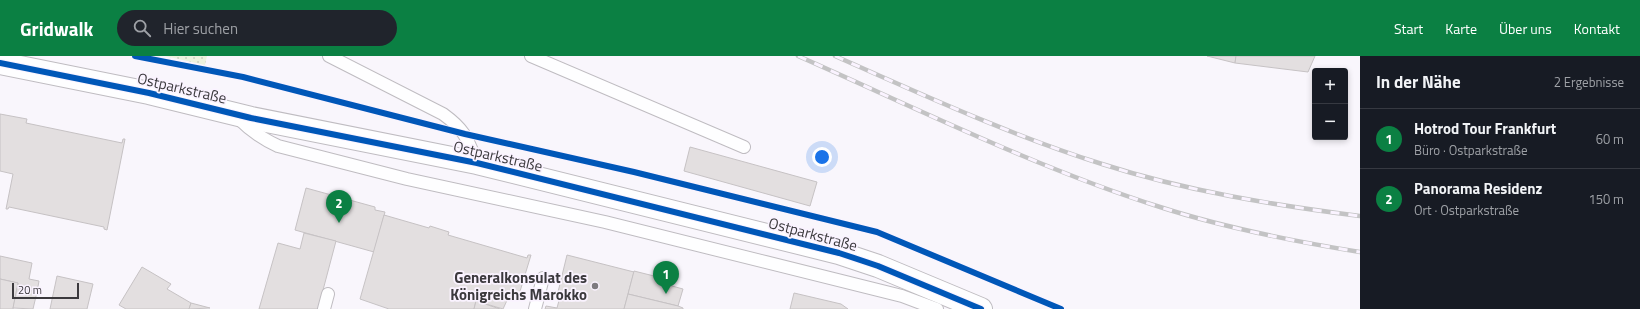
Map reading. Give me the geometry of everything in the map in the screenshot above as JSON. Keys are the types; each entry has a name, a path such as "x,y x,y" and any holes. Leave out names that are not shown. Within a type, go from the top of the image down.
{"street":[{"name":"Ostparkstraße","path":"0,63 149,93 234,114 477,163 838,253 878,266 966,306"}],"lane":[{"path":"329,56 443,114 455,123 465,134 477,163"},
{"path":"531,56 744,147"},
{"path":"234,114 263,140 278,146 407,179 613,224 902,296 937,309"},
{"path":"535,309 543,278"},
{"path":"324,309 328,294"}],"green space":[{"path":"165,56 207,56 205,65"}],"building":[{"path":"1207,56 1236,56 1235,63"},
{"path":"1236,56 1315,56 1308,72 1235,63"},
{"path":"0,114 27,119 26,123 122,143 123,139 125,139 107,230 104,229 104,227 9,207 6,209 13,174 0,171"},
{"path":"690,147 817,182 810,206 684,171"},
{"path":"306,188 375,207 375,210 385,212 374,252 295,230"},
{"path":"384,215 429,228 430,226 449,232 448,235 527,258 528,255 531,255 518,298 509,296 503,309 476,301 474,309 389,309 360,299"},
{"path":"304,233 336,241 318,309 259,309 278,243 300,249"},
{"name":"Generalkonsulat des Königreichs Marokko","path":"567,255 634,272 624,309 545,309 546,306 557,308 561,293 558,292"},
{"path":"0,256 32,263 29,279 39,281 37,292 17,288 18,283 0,279"},
{"path":"142,267 171,284 167,289 191,303 189,309 126,309 119,305"},
{"path":"634,271 662,278 661,283 683,289 678,306 628,294"},
{"path":"57,276 93,284 87,309 50,309"},
{"path":"0,279 18,283 13,309 0,309"},
{"path":"17,288 37,292 33,309 13,308"},
{"path":"794,293 841,304 848,309 790,309"},
{"path":"628,294 678,306 683,309 624,309"},
{"path":"476,301 500,309 474,309"},
{"path":"191,303 210,308 189,309"}],"railway":[{"path":"798,56 1023,156 1114,191 1184,215 1234,228 1360,252"},
{"path":"835,56 934,100 1000,127 1068,153 1134,174 1262,202 1360,216"}],"cycle path":[{"path":"135,56 243,77 465,134 634,172 877,232 1061,309"},
{"path":"0,63 149,93 251,118 477,163 839,253 878,266 981,309"}],"place":[{"name":"Panorama Residenz","path":"339,223"},
{"name":"Generalkonsulat des Königreichs Marokko","path":"595,286"},
{"name":"Hotrod Tour Frankfurt","path":"666,294"}]}
